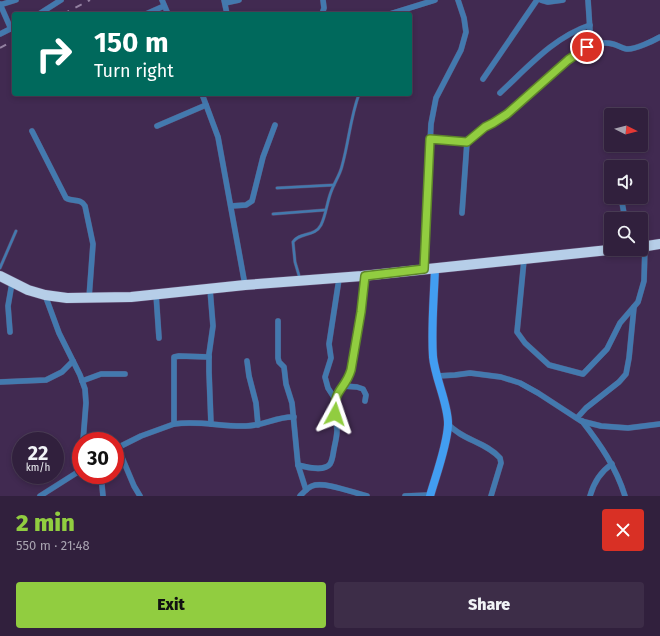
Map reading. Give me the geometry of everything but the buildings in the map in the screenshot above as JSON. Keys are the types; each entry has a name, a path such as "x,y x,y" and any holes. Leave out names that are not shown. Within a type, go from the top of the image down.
{"highway":[{"path":"648,245 660,244"},
{"path":"0,276 28,290 45,295 67,298 89,298 339,279 604,251"}],"street":[{"path":"0,34 12,28 0,5 16,0"},
{"path":"42,12 61,0"},
{"path":"226,12 224,1 239,0"},
{"path":"323,0 324,8 323,12"},
{"path":"396,12 435,0"},
{"path":"405,496 430,496 447,435 447,412 433,358 430,269 430,139 436,98 461,50 466,32 464,18 458,0"},
{"path":"483,79 537,0"},
{"path":"541,0 548,2 564,0"},
{"path":"588,0 590,46"},
{"path":"149,12 163,3"},
{"path":"500,93 556,42 573,31 590,25"},
{"path":"430,139 467,142 485,127 507,114 578,52 590,46 610,43 628,49 660,37"},
{"path":"203,96 218,137 245,285"},
{"path":"157,126 206,105"},
{"path":"231,206 246,205 252,201 262,157 275,125"},
{"path":"32,131 66,198 81,201 85,206 93,244 89,298"},
{"path":"462,214 467,142"},
{"path":"524,260 517,332 525,343 549,365 583,374 607,349 620,323 638,302 644,281 643,256"},
{"path":"298,465 322,468 327,467 330,463 337,432 334,406 335,399 349,377 352,366 365,276"},
{"path":"335,399 325,383 325,376 331,358 329,344 339,279"},
{"path":"10,332 8,306 12,283"},
{"path":"210,289 213,326 209,357 211,424"},
{"path":"156,294 159,338"},
{"path":"45,295 59,332 85,389 86,403 84,432"},
{"path":"579,419 586,408 614,386 626,374 634,306"},
{"path":"278,321 278,358 279,362 284,367 286,384 292,403 298,465 306,490"},
{"path":"174,424 174,357 209,357"},
{"path":"0,382 46,380 62,372 73,361"},
{"path":"247,361 256,403 258,425"},
{"path":"437,376 470,373 501,377 520,383 579,419 601,426 628,428 660,424"},
{"path":"82,381 101,374 125,374"},
{"path":"343,386 357,386 363,389 366,395 365,401"},
{"path":"124,445 148,433 174,424 192,423 235,427 258,425 282,417 294,417"},
{"path":"579,419 596,439 612,464 625,496"},
{"path":"448,424 455,431 487,448 500,458 501,463 491,496"},
{"path":"590,496 597,479 606,468 612,464"},
{"path":"124,465 140,496"},
{"path":"40,496 72,476"},
{"path":"102,484 103,496"},
{"path":"300,496 306,490 316,485 329,486 347,493 367,496"}],"lane":[{"path":"301,281 294,262 293,242 297,238 318,230 321,225 334,185 342,168 349,128 358,96"},
{"path":"278,188 334,185"},
{"path":"273,214 325,210"},
{"path":"0,268 16,231"}],"railway":[{"path":"67,12 90,0"},
{"path":"0,48 12,41"}],"route":[{"path":"335,414 335,399 349,377 351,370 361,312 365,276 424,269 430,139 467,142 479,131 507,114 568,60 587,47"}]}
